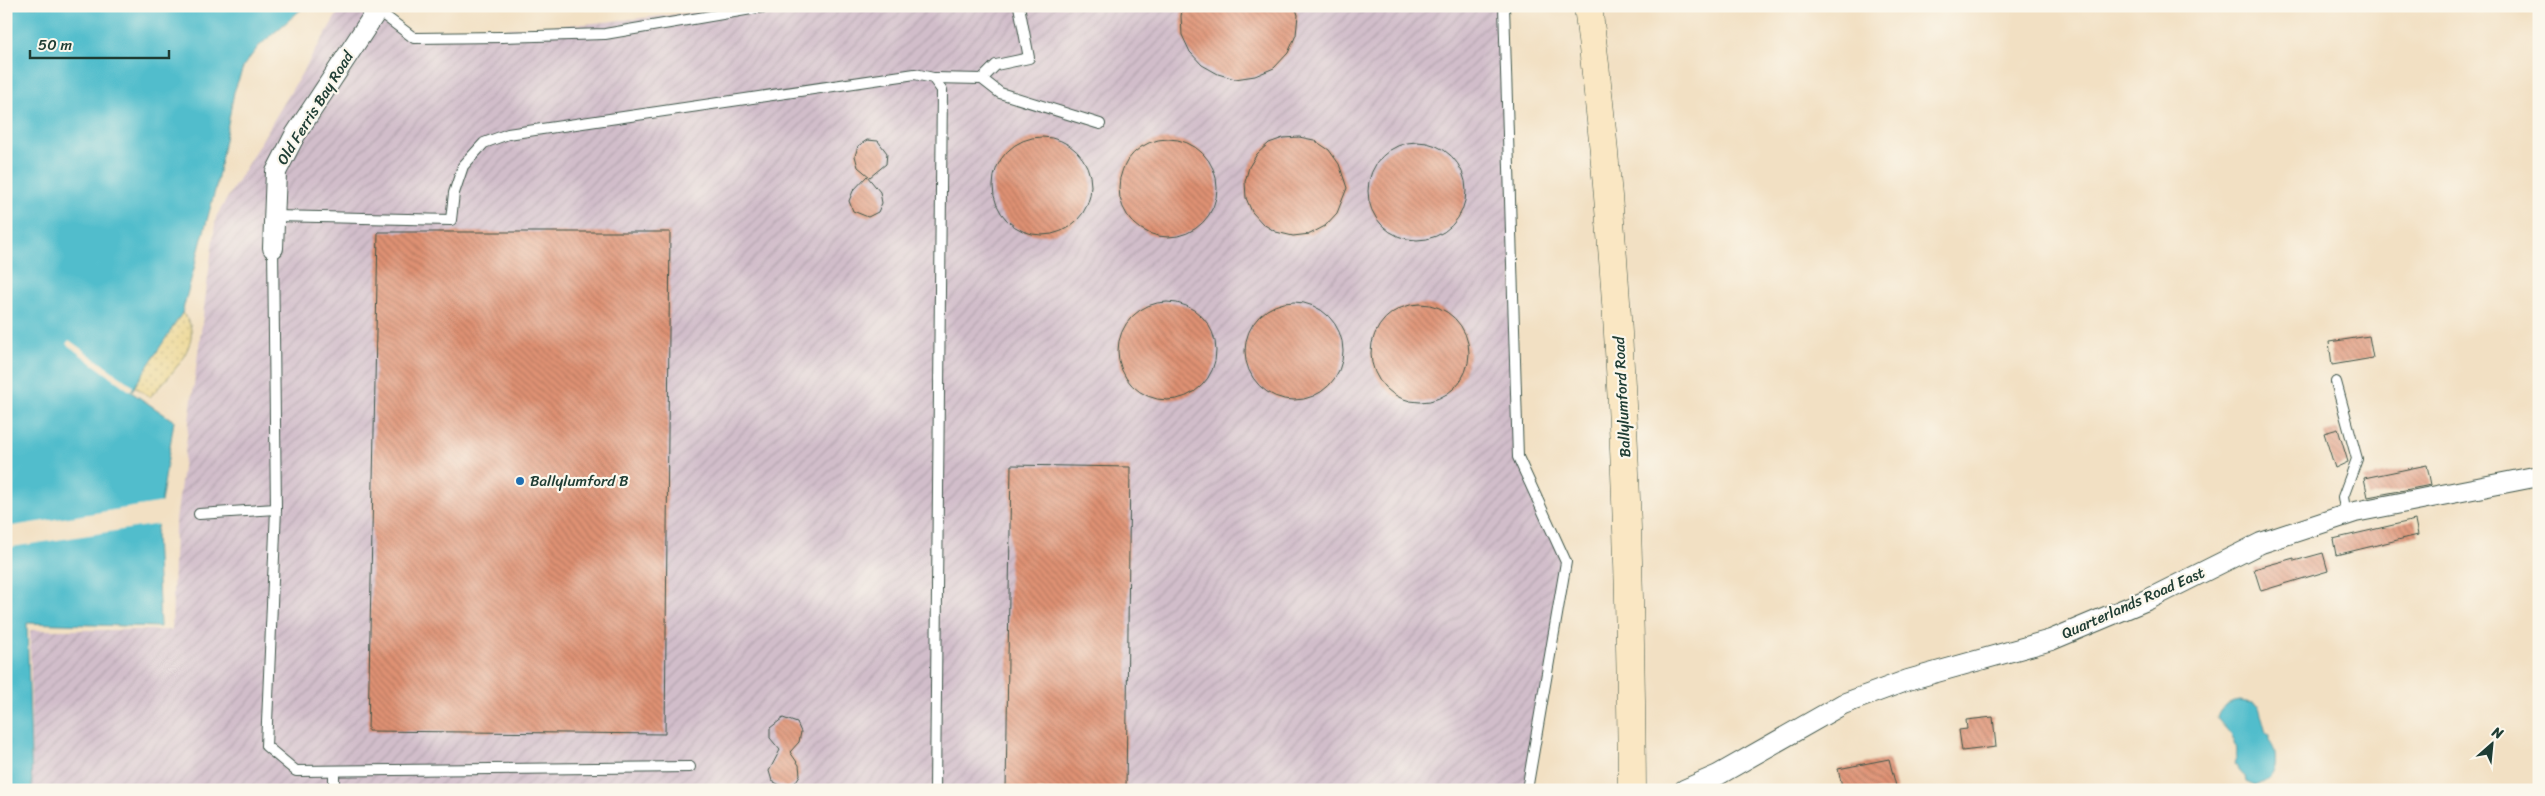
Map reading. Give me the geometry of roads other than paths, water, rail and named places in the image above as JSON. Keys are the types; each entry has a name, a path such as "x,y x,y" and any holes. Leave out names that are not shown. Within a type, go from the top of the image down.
{"main road":[{"name":"Ballylumford Road","path":"1588,6 1605,150 1622,381 1631,622 1632,790"}],"street":[{"name":"Old Ferris Bay Road","path":"273,248 276,172 295,135 378,8"},
{"name":"Quarterlands Road East","path":"1684,790 1718,775 1843,704 1908,680 2051,640 2141,602 2261,542 2346,515 2539,476"}],"lane":[{"path":"378,8 414,38 605,34 770,6"},
{"path":"982,79 996,65 1029,58 1020,6"},
{"path":"1504,6 1518,457 1566,562 1526,790"},
{"path":"274,216 452,220 454,193 463,166 484,142 508,134 915,74 932,78 982,79 1000,93 1100,124"},
{"path":"932,78 942,90 935,790"},
{"path":"273,248 276,509 266,746 296,771 690,767"},
{"path":"2336,382 2357,460 2343,497 2346,515"},
{"path":"199,514 276,509"},
{"path":"334,772 334,790"}],"water":[{"path":"6,6 305,6 259,46 244,65 234,92 216,187 182,313 131,392 174,421 156,534 160,627 27,623 32,790 6,790"},
{"path":"2240,701 2253,703 2259,707 2266,733 2270,735 2275,753 2275,764 2272,774 2266,781 2255,786 2246,782 2245,776 2234,764 2237,749 2235,743 2230,733 2217,718 2225,706"}],"place":[{"name":"Ballylumford B","path":"520,481"}]}
